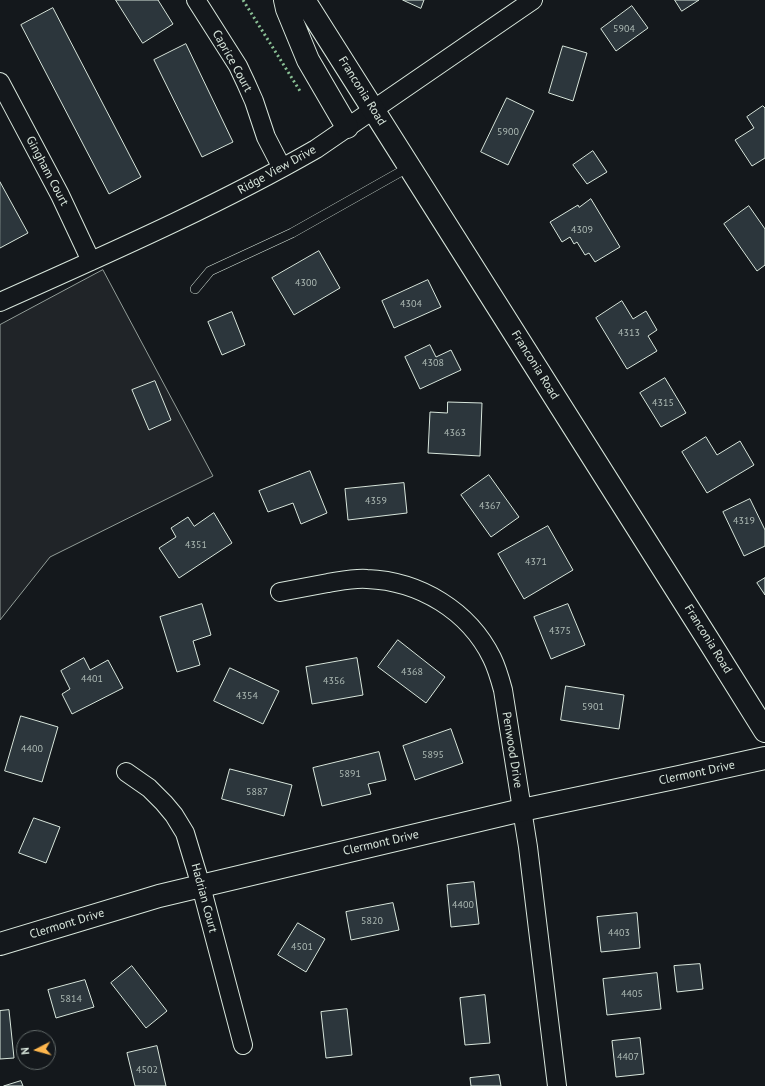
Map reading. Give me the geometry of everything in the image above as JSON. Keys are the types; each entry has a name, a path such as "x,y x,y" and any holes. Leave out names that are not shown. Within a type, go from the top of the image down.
{"main road":[{"path":"285,0 287,10 308,60 347,127"},
{"name":"Franconia Road","path":"304,0 765,731"},
{"name":"Clermont Drive","path":"0,944 159,896 522,810 765,758"}],"street":[{"name":"Caprice Court","path":"196,0 238,66 254,101 266,137 282,168"},
{"name":"Ridge View Drive","path":"0,302 195,213 316,149 533,0"},
{"name":"Gingham Court","path":"0,82 60,195 91,261"},
{"name":"Penwood Drive","path":"280,592 351,579 366,578 402,584 423,591 460,615 472,628 492,658 503,690 528,847 556,1086"},
{"name":"Hadrian Court","path":"126,772 149,788 164,803 174,815 185,833 201,886 243,1045"}],"lane":[{"path":"195,289 210,271 292,233 409,167"}],"shaded area":[{"path":"103,270 213,476 50,557 0,620 0,325"}],"building":[{"path":"116,0 158,0 173,24 143,43"},
{"path":"403,0 424,0 421,8"},
{"path":"675,0 699,0 682,11"},
{"path":"632,6 648,28 616,51 601,29"},
{"path":"53,8 141,177 109,194 21,25"},
{"path":"186,44 233,142 202,157 154,60"},
{"path":"563,46 587,53 573,101 549,93"},
{"path":"507,98 534,111 508,165 481,152"},
{"path":"763,106 765,108 765,158 752,166 735,140 754,128 747,117"},
{"path":"593,151 607,172 587,184 573,165"},
{"path":"0,182 28,233 0,248"},
{"path":"591,199 620,247 595,262 589,253 585,255 577,242 574,244 570,237 562,242 550,222"},
{"path":"749,206 765,229 765,265 757,271 724,224"},
{"path":"319,251 340,288 294,315 272,278"},
{"path":"428,280 441,307 394,328 382,301"},
{"path":"622,301 633,319 646,311 657,330 648,336 657,351 627,369 596,318"},
{"path":"232,312 245,345 222,355 208,322"},
{"path":"430,345 436,357 451,350 461,370 420,389 405,357"},
{"path":"665,378 686,413 661,427 640,393"},
{"path":"155,381 171,420 149,430 132,390"},
{"path":"448,402 482,403 480,456 428,453 430,412 447,413"},
{"path":"706,437 717,455 740,441 754,465 707,493 682,452"},
{"path":"310,471 327,513 301,524 293,503 268,512 259,491"},
{"path":"489,475 519,517 491,537 461,495"},
{"path":"404,483 407,513 348,520 345,489"},
{"path":"750,499 765,530 765,546 744,556 723,512"},
{"path":"214,513 232,543 179,578 159,548 176,537 171,528 188,517 194,526"},
{"path":"548,526 573,570 524,599 498,554"},
{"path":"765,578 765,595 757,583"},
{"path":"202,604 211,635 193,641 200,665 177,672 160,617"},
{"path":"568,604 585,645 551,659 534,617"},
{"path":"398,640 445,677 426,703 378,667"},
{"path":"84,658 90,670 108,660 123,688 72,714 62,694 70,689 61,671"},
{"path":"357,658 363,695 312,704 306,667"},
{"path":"230,668 279,691 263,724 214,701"},
{"path":"566,686 624,695 619,729 561,720"},
{"path":"21,716 58,727 42,782 5,771"},
{"path":"451,729 463,763 415,780 403,746"},
{"path":"379,752 386,780 368,784 371,794 322,806 313,768"},
{"path":"230,769 292,785 284,816 222,799"},
{"path":"34,818 60,827 46,863 19,853"},
{"path":"474,882 479,924 451,927 447,885"},
{"path":"393,903 399,930 351,940 346,912"},
{"path":"637,913 640,948 601,952 597,917"},
{"path":"298,923 325,939 306,972 278,955"},
{"path":"700,964 703,989 677,992 674,966"},
{"path":"132,966 167,1011 146,1028 111,983"},
{"path":"657,973 661,1009 607,1015 603,979"},
{"path":"85,980 94,1007 56,1018 48,990"},
{"path":"485,995 490,1043 465,1045 460,998"},
{"path":"347,1009 352,1055 326,1058 321,1012"},
{"path":"9,1010 14,1058 0,1059 0,1011"},
{"path":"640,1038 644,1074 616,1077 612,1041"},
{"path":"157,1046 166,1086 135,1086 127,1053"},
{"path":"499,1075 501,1086 471,1086 470,1078"},
{"path":"21,1081 23,1086 4,1086"}],"hedge":[{"path":"243,0 300,91"}]}
